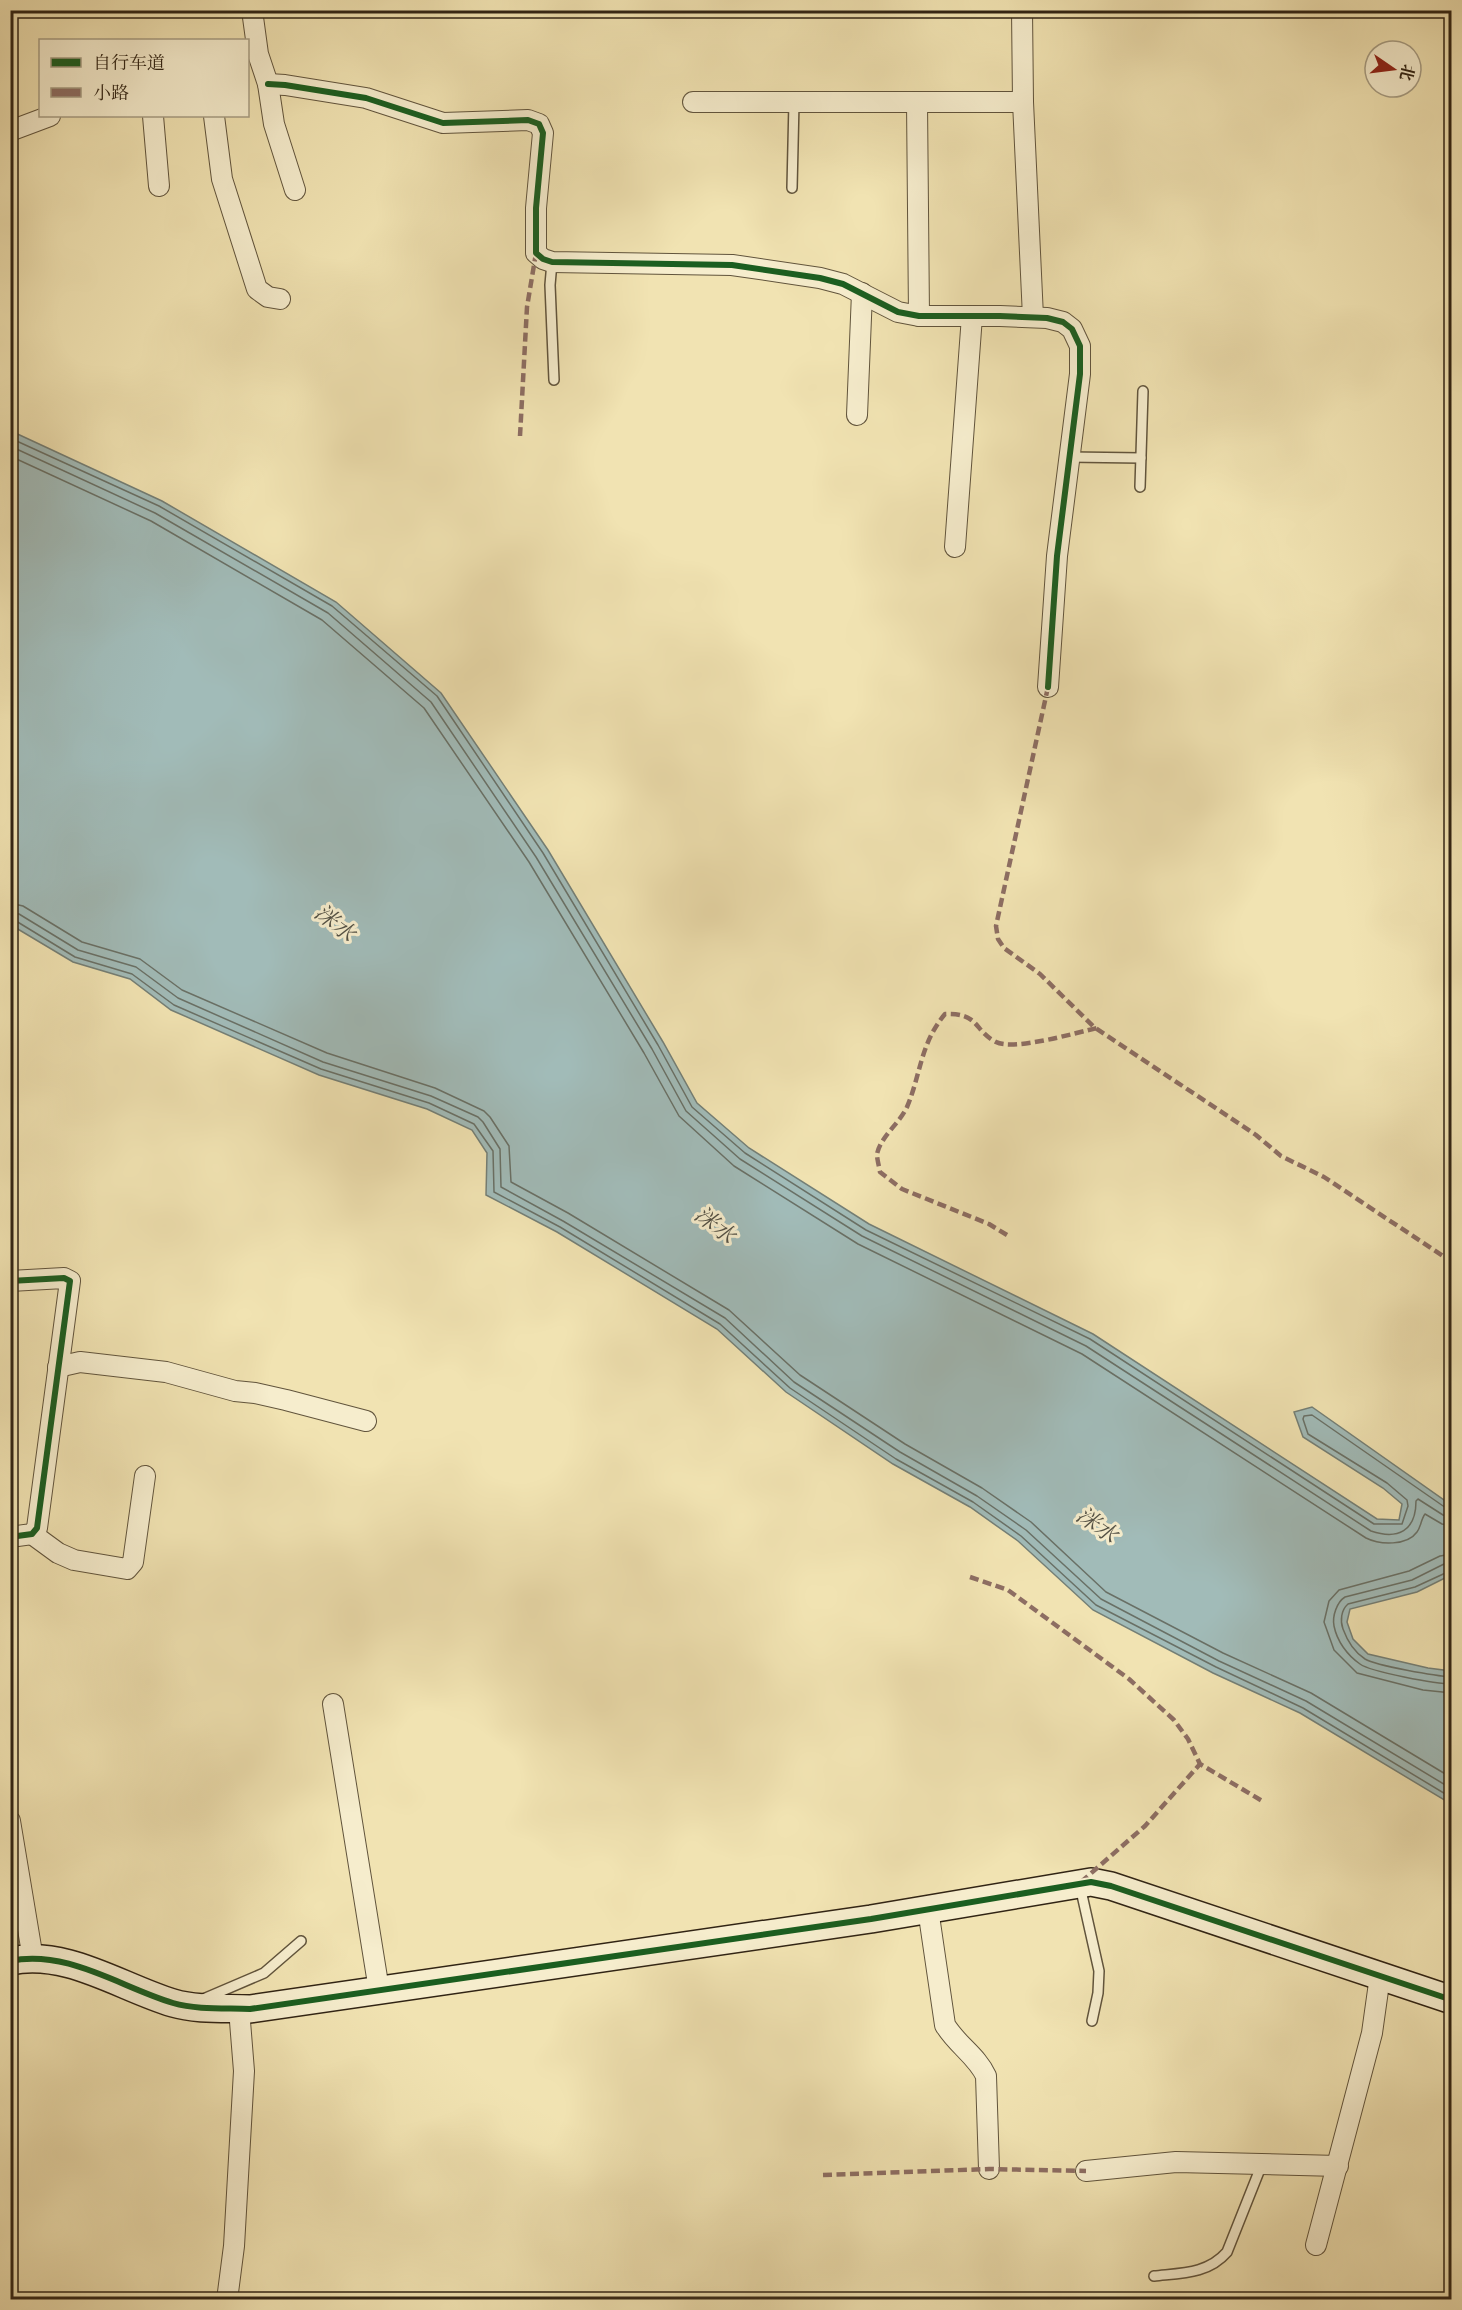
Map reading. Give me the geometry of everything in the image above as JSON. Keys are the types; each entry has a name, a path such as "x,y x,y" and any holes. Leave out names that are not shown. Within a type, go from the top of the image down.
{"street":[{"path":"252,10 254,62 268,84 274,124 295,190"},
{"path":"1022,10 1023,102 1033,317"},
{"path":"268,84 296,86 366,98 443,123 528,120 539,124 543,133 536,208 536,252 543,259 552,262 732,265 820,278 843,284 898,312 919,316 1033,317 1063,322 1072,329 1080,346 1080,374 1057,556 1048,687"},
{"path":"693,102 1023,102"},
{"path":"917,102 919,316"},
{"path":"10,131 47,117"},
{"path":"153,117 159,186"},
{"path":"214,117 222,179 257,289 268,297 280,299"},
{"path":"857,415 862,293"},
{"path":"955,547 972,316"},
{"path":"10,1281 64,1278 70,1281 37,1528 32,1534 10,1537"},
{"path":"58,1367 80,1362 166,1372 235,1391 286,1400 366,1421"},
{"path":"32,1534 58,1553 74,1560 128,1569 133,1562 145,1476"},
{"path":"333,1704 379,1990"},
{"path":"10,1821 22,1960 45,1959 70,1964 150,1995 187,2006 260,2008 928,1909 1091,1882 1104,1884 1452,2000"},
{"path":"928,1909 945,2025 953,2040 981,2065 986,2076 989,2169"},
{"path":"1316,2245 1372,2032 1380,1976"},
{"path":"227,2300 234,2246 244,2071 239,2009"},
{"path":"1086,2171 1176,2162 1338,2166"}],"lane":[{"path":"792,188 794,102"},
{"path":"552,262 550,285 554,380"},
{"path":"1140,487 1143,391"},
{"path":"1069,457 1141,458"},
{"path":"1079,1884 1099,1971 1098,1993 1092,2021"},
{"path":"187,2006 264,1973 301,1941"},
{"path":"1154,2276 1201,2270 1218,2262 1227,2252 1262,2164"}],"water":[{"name":"洣水","path":"11,431 162,501 336,602 441,693 548,850 697,1103 749,1148 869,1224 1093,1334 1377,1519 1399,1520 1402,1504 1383,1488 1303,1437 1294,1412 1312,1407 1451,1505 1451,1575 1417,1592 1350,1609 1347,1622 1353,1639 1368,1654 1451,1671 1451,1804 1300,1713 1213,1673 1093,1610 1018,1541 970,1507 893,1464 786,1392 717,1329 557,1232 486,1195 487,1153 472,1130 427,1109 319,1075 171,1010 130,979 73,962 11,925"}],"marked path":[{"path":"520,436 527,307 536,253"},
{"path":"1048,687 996,926 998,939 1004,948 1040,974 1094,1027 1256,1135 1281,1156 1324,1177 1452,1262"},
{"path":"1007,1235 989,1224 902,1189 880,1172 877,1154 879,1148 907,1107 930,1037 945,1014 964,1016 996,1042 1005,1044 1030,1043 1097,1028"},
{"path":"970,1577 1008,1590 1129,1679 1174,1720 1188,1739 1200,1764 1264,1802"},
{"path":"1081,1882 1145,1826 1200,1764"},
{"path":"823,2175 989,2169 1086,2171"}],"cycle path":[{"path":"268,84 366,98 443,123 528,120 539,124 543,133 536,208 536,253 552,262 732,265 820,278 843,284 898,312 919,316 1000,316 1047,318 1063,322 1072,329 1080,346 1080,374 1057,556 1048,687"},
{"path":"10,1281 64,1278 70,1281 37,1528 32,1534 10,1537"},
{"path":"10,1961 52,1960 73,1965 182,2005 201,2008 250,2009 871,1919 1091,1882 1111,1886 1452,2000"}]}
